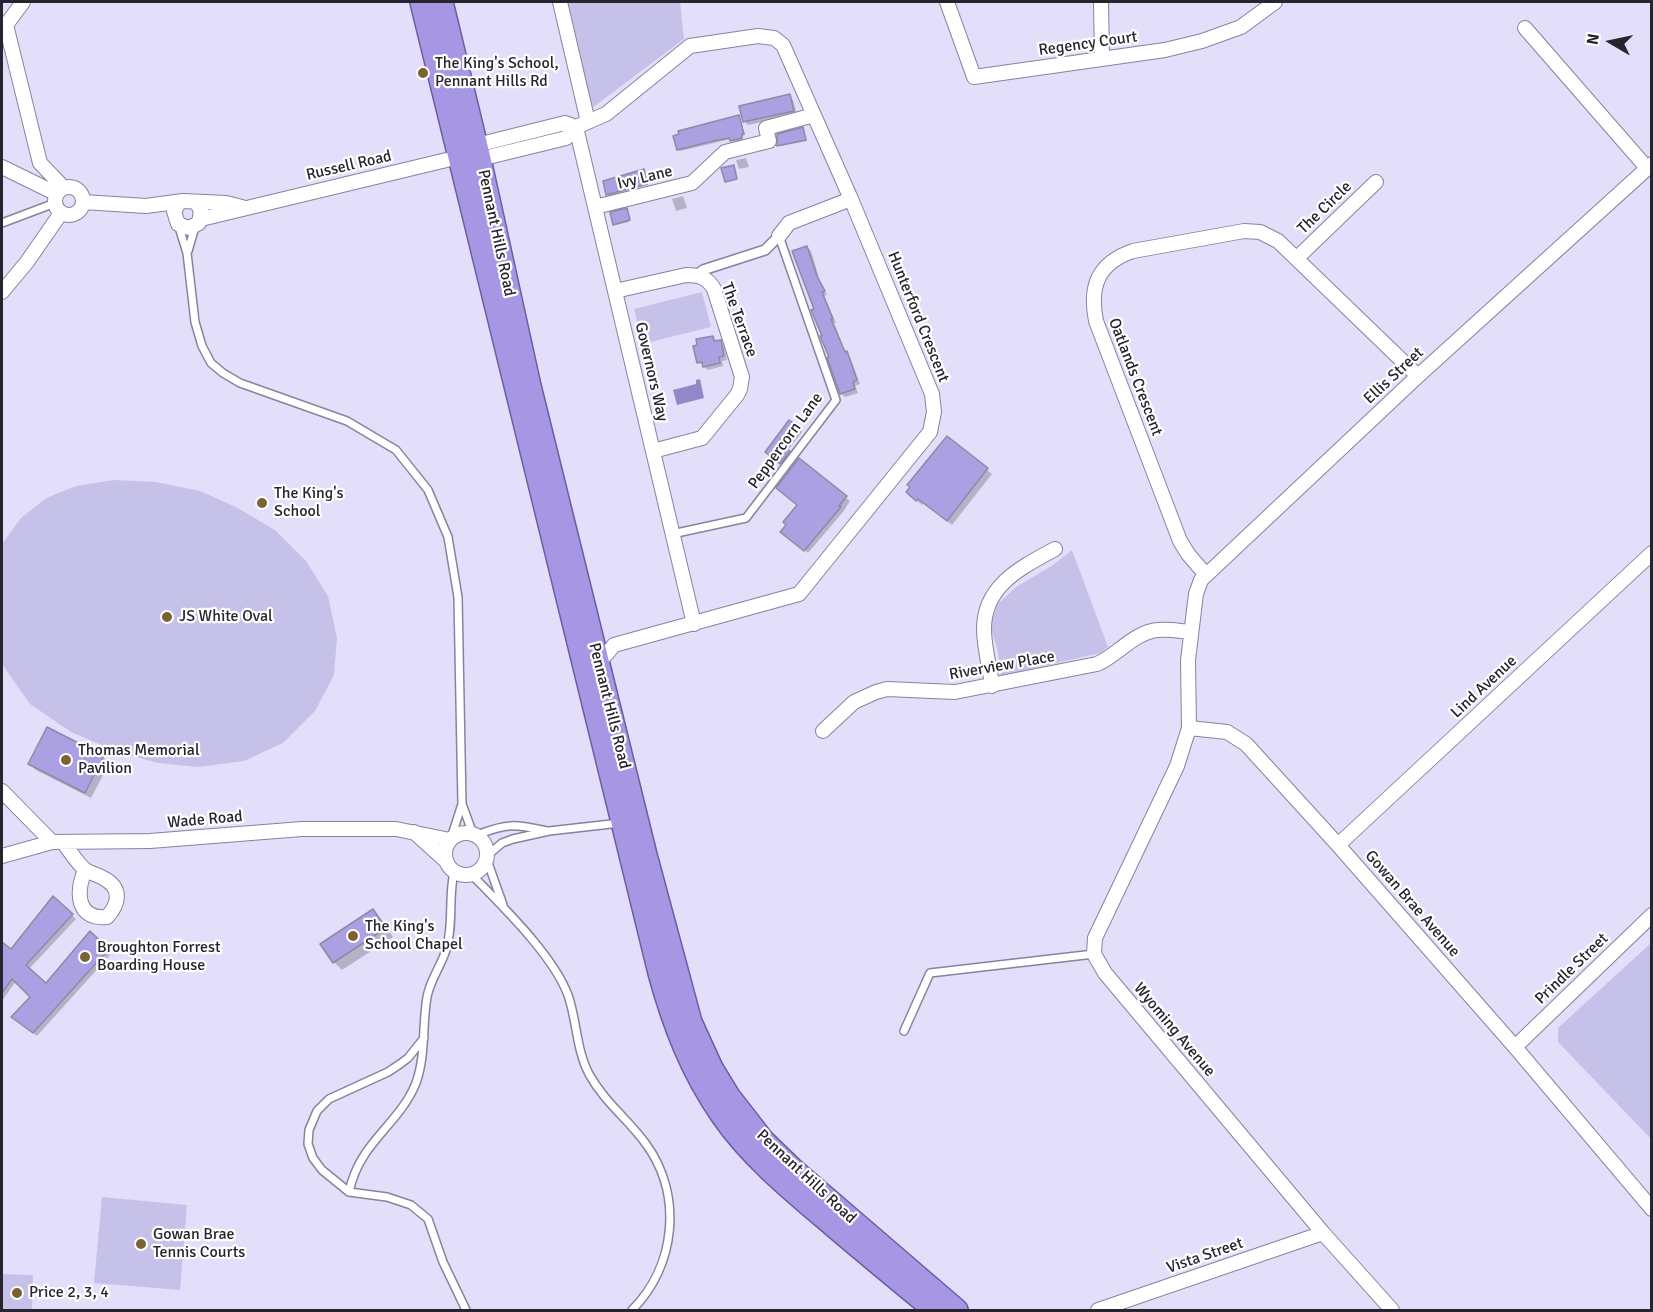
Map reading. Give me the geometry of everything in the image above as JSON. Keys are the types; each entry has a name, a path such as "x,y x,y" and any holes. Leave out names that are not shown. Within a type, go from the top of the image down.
{"highway":[{"name":"Pennant Hills Road","path":"421,2 622,823 670,1012 685,1051 721,1115 739,1138 798,1197 934,1311"},
{"name":"Pennant Hills Road","path":"442,2 479,152 530,386 691,1022 712,1068 739,1111 764,1141 957,1311"}],"street":[{"path":"2,292 27,262 59,200 73,188 82,197 83,202 76,214 67,215 59,200 40,163 6,25 23,2"},
{"name":"Governors Way","path":"560,2 595,207 694,624"},
{"name":"Regency Court","path":"947,2 974,77 1165,50 1202,41 1241,27 1275,2"},
{"path":"1101,2 1102,59"},
{"path":"1525,28 1649,166"},
{"name":"Hunterford Crescent","path":"459,158 564,123 582,125 606,114 690,46 758,36 774,38 783,45 851,199 932,394 934,412 930,432 799,594 614,645 599,663"},
{"name":"Ivy Lane","path":"595,207 692,183 725,152 769,141 766,128 814,115"},
{"name":"Russell Road","path":"198,222 247,208 459,158"},
{"name":"Ellis Street","path":"1191,632 1197,589 1206,574 1418,376 1649,166"},
{"path":"2,167 59,200"},
{"name":"The Circle","path":"1297,258 1376,182"},
{"path":"697,275 703,270 765,250 789,224 851,199"},
{"path":"83,202 146,206 190,201 226,203 247,208"},
{"path":"176,220 176,207 190,201"},
{"path":"146,206 176,220 186,228 198,222 201,210 190,201"},
{"name":"Oatlands Crescent","path":"1206,574 1188,554 1176,530 1096,321 1093,298 1095,286 1107,264 1118,256 1133,251 1244,231 1270,235 1297,258 1418,376"},
{"name":"The Terrace","path":"615,291 676,277 697,275 705,278 714,289 742,377 740,389 702,438 653,452"},
{"path":"992,686 984,629 987,608 995,592 1007,578 1055,549"},
{"name":"Lind Avenue","path":"1338,845 1652,554"},
{"name":"Riverview Place","path":"823,731 854,702 876,692 901,689 947,693 992,686 1097,664 1109,659 1147,632 1158,630 1191,632"},
{"path":"1094,954 1098,930 1177,766 1189,729 1188,678 1191,632"},
{"name":"Gowan Brae Avenue","path":"1189,729 1227,732 1246,744 1515,1047 1652,1209"},
{"path":"2,791 85,870"},
{"name":"Wade Road","path":"2,856 58,842 150,841 302,829 396,829 451,839"},
{"path":"412,831 445,860 454,872 460,875 472,875 481,869 487,857 485,843 475,835 461,833 451,839 445,849 445,860"},
{"name":"Prindle Street","path":"1515,1047 1652,915"},
{"name":"Wyoming Avenue","path":"1094,954 1105,973 1323,1233 1392,1311"},
{"name":"Vista Street","path":"1098,1311 1323,1233"}],"lane":[{"path":"2,223 59,200"},
{"path":"176,220 187,253 195,322 202,346 211,363 240,383 347,421 396,450 428,490 448,537 458,597 462,804 451,839"},
{"path":"187,253 198,222"},
{"name":"Peppercorn Lane","path":"672,534 746,518 836,400 779,236"},
{"path":"462,804 475,835 500,826 523,825 549,831"},
{"path":"504,907 487,857 502,843 549,831 622,823"},
{"path":"349,1192 353,1176 365,1154 394,1119 414,1087 422,1061 428,994 446,950 450,933 451,886 454,872"},
{"path":"472,875 504,907 560,978 570,1002 581,1056 588,1072 610,1105 646,1144 661,1171 668,1193 669,1238 664,1261 655,1282 633,1311"},
{"path":"904,1031 930,973 1094,954"},
{"path":"424,1038 408,1058 400,1064 329,1099 317,1111 309,1130 308,1144 313,1158 322,1170 349,1192 387,1197 411,1205 428,1219 443,1262 466,1311"}],"shaded area":[{"path":"565,2 680,2 684,39 592,108"},
{"path":"702,292 711,327 642,344 634,309"},
{"path":"700,379 704,398 677,405 673,390 696,384 696,380"},
{"name":"JS White Oval","path":"114,480 156,482 200,491 236,507 275,530 306,561 328,596 337,638 334,675 315,711 283,743 244,761 198,767 158,763 118,752 71,732 30,704 2,664 2,544 21,518 46,498 76,486"},
{"path":"1072,550 1108,647 1100,653 1001,676 998,652 990,624 998,604 1016,587 1053,565"},
{"path":"1651,943 1651,1139 1558,1042 1558,1028"},
{"name":"Gowan Brae Tennis Courts","path":"102,1197 187,1205 180,1290 94,1283"},
{"name":"Price 2, 3, 4","path":"2,1274 33,1275 32,1310 2,1310"}],"building":[{"path":"790,94 794,111 743,122 739,106"},
{"path":"739,115 744,134 742,138 730,141 729,138 677,150 673,136 679,134 678,131"},
{"path":"803,127 806,140 777,146 777,134"},
{"path":"734,165 737,179 725,182 721,168"},
{"path":"644,169 647,184 606,195 603,181"},
{"path":"627,208 630,220 613,225 610,212"},
{"path":"807,246 817,276 825,291 822,292 833,319 831,319 845,352 847,351 857,380 853,382 855,389 840,394 820,336 822,336 811,310 814,309 792,251"},
{"path":"713,336 714,341 721,340 724,356 719,357 720,363 703,367 702,362 697,363 693,346 697,345 696,339"},
{"path":"789,420 802,429 787,449 790,451 780,464 765,452"},
{"path":"947,436 988,468 947,521 906,492 910,487 907,485"},
{"path":"799,458 847,496 839,506 841,507 804,551 780,532 786,525 783,522 797,505 776,488"},
{"name":"Thomas Memorial Pavilion","path":"47,727 104,756 85,793 28,764"},
{"name":"Broughton Forrest Boarding House","path":"53,896 73,914 26,965 46,983 90,931 109,949 33,1033 11,1017 30,997 12,979 2,993 2,942 11,949"},
{"name":"The King's School Chapel","path":"373,909 386,928 333,963 320,944"}],"place":[{"name":"The King's School, Pennant Hills Rd","path":"423,73"},
{"name":"The King's School","path":"262,503"},
{"name":"JS White Oval","path":"167,617"},
{"name":"Thomas Memorial Pavilion","path":"66,760"},
{"name":"The King's School Chapel","path":"353,936"},
{"name":"Broughton Forrest Boarding House","path":"85,957"},
{"name":"Gowan Brae Tennis Courts","path":"141,1244"},
{"name":"Price 2, 3, 4","path":"17,1293"}]}
